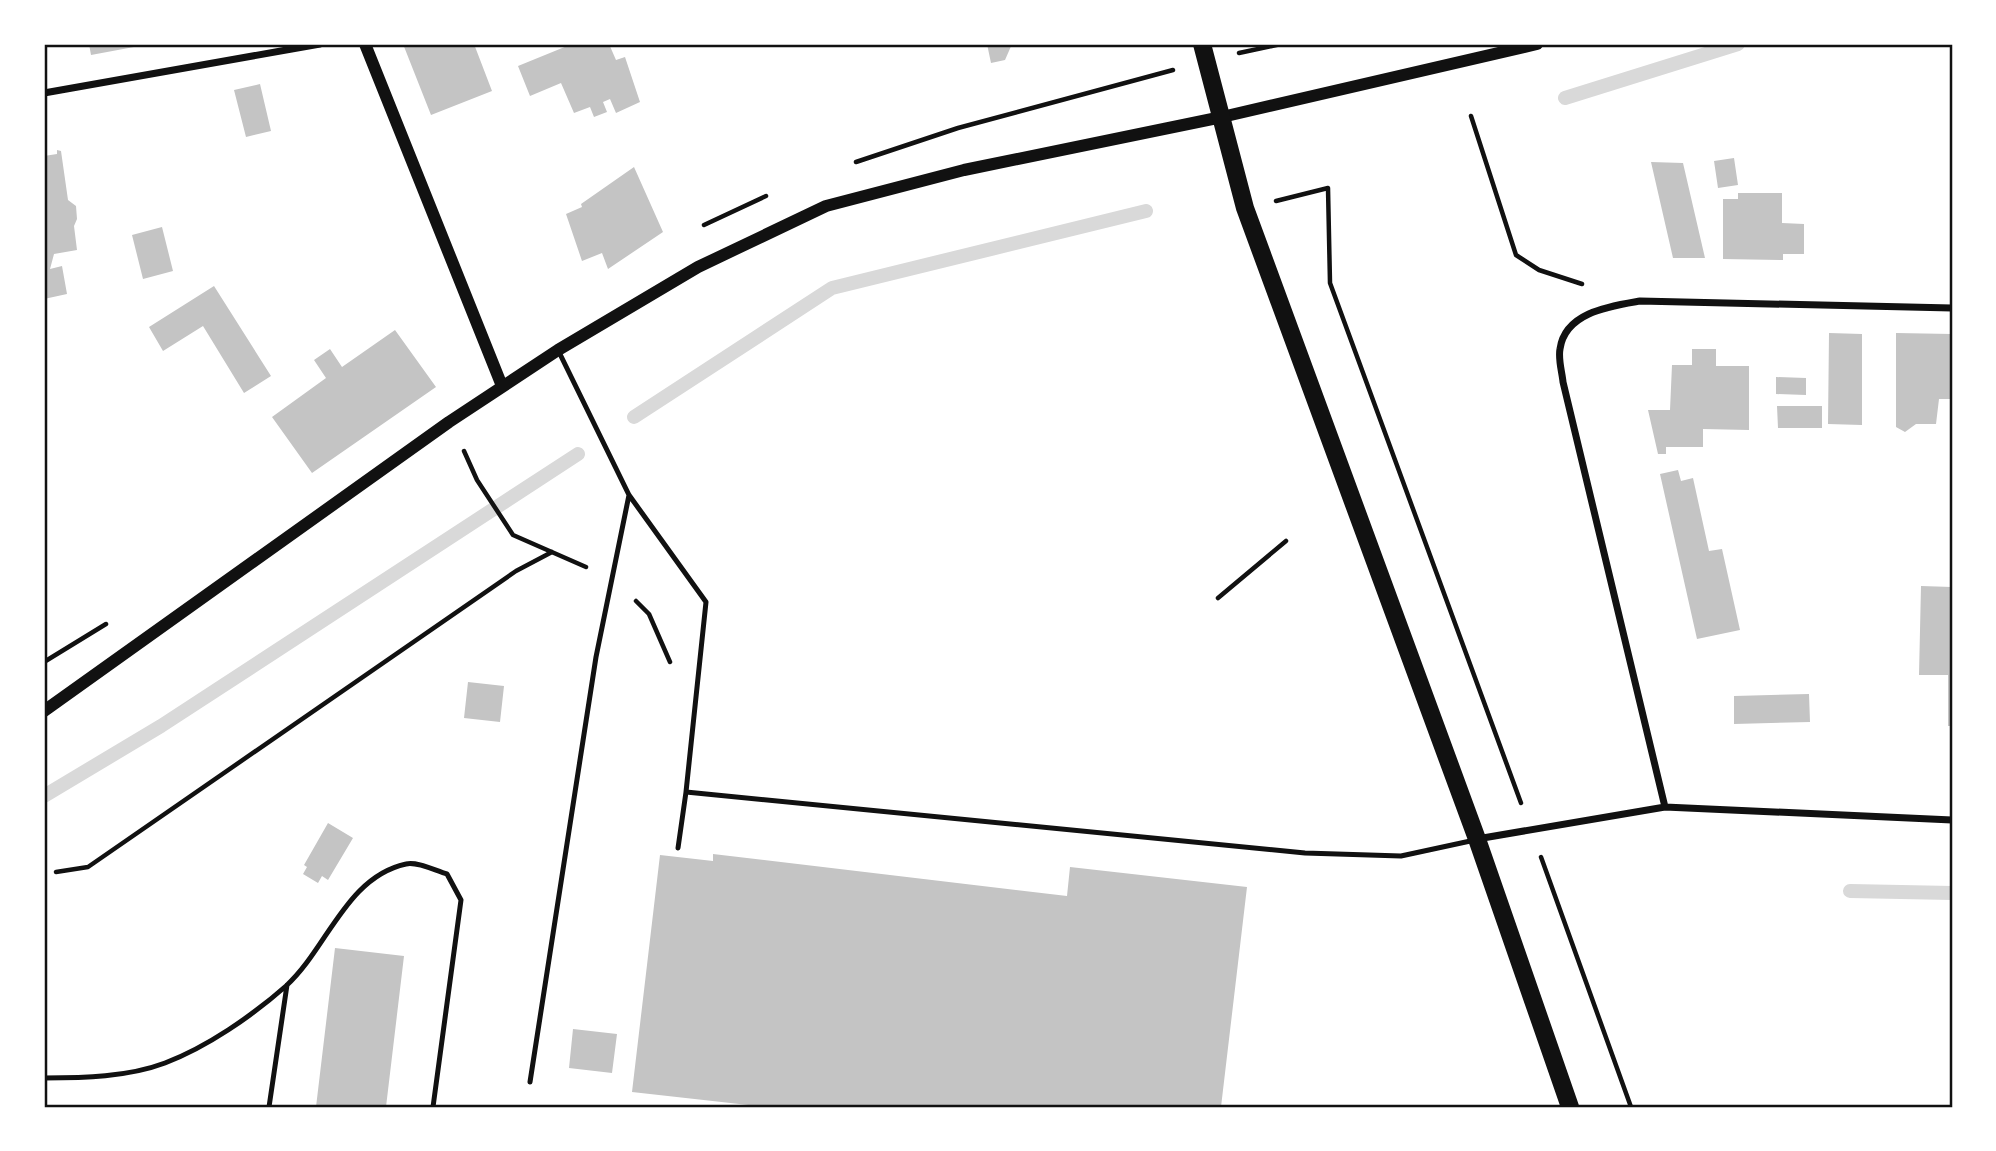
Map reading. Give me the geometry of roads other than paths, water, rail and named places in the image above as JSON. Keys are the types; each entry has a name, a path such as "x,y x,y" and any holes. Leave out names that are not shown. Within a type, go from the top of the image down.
{"main road":[{"path":"1205,52 1245,208 1477,839 1570,1107"}],"street":[{"path":"44,93 320,44"},
{"path":"365,44 502,386"},
{"path":"44,711 502,386 698,268 827,206 964,170 1222,117 1537,44"},
{"path":"1665,807 1563,382 1559,348 1570,329 1595,309 1640,301 1952,308"},
{"path":"1477,839 1665,807 1952,820"}],"lane":[{"path":"558,350 629,495 706,602 678,848"},
{"path":"530,1082 596,657 629,495"},
{"path":"686,792 1305,853 1401,856 1477,839"},
{"path":"44,1078 127,1072 165,1063 230,1028 287,985 342,910 376,877 409,863 447,874 461,900 433,1107"},
{"path":"269,1107 287,985"}],"waterway":[{"path":"1565,98 1738,44"},
{"path":"634,417 832,288 1146,211"},
{"path":"44,796 161,726 578,454"},
{"path":"1850,891 1952,893"}]}
